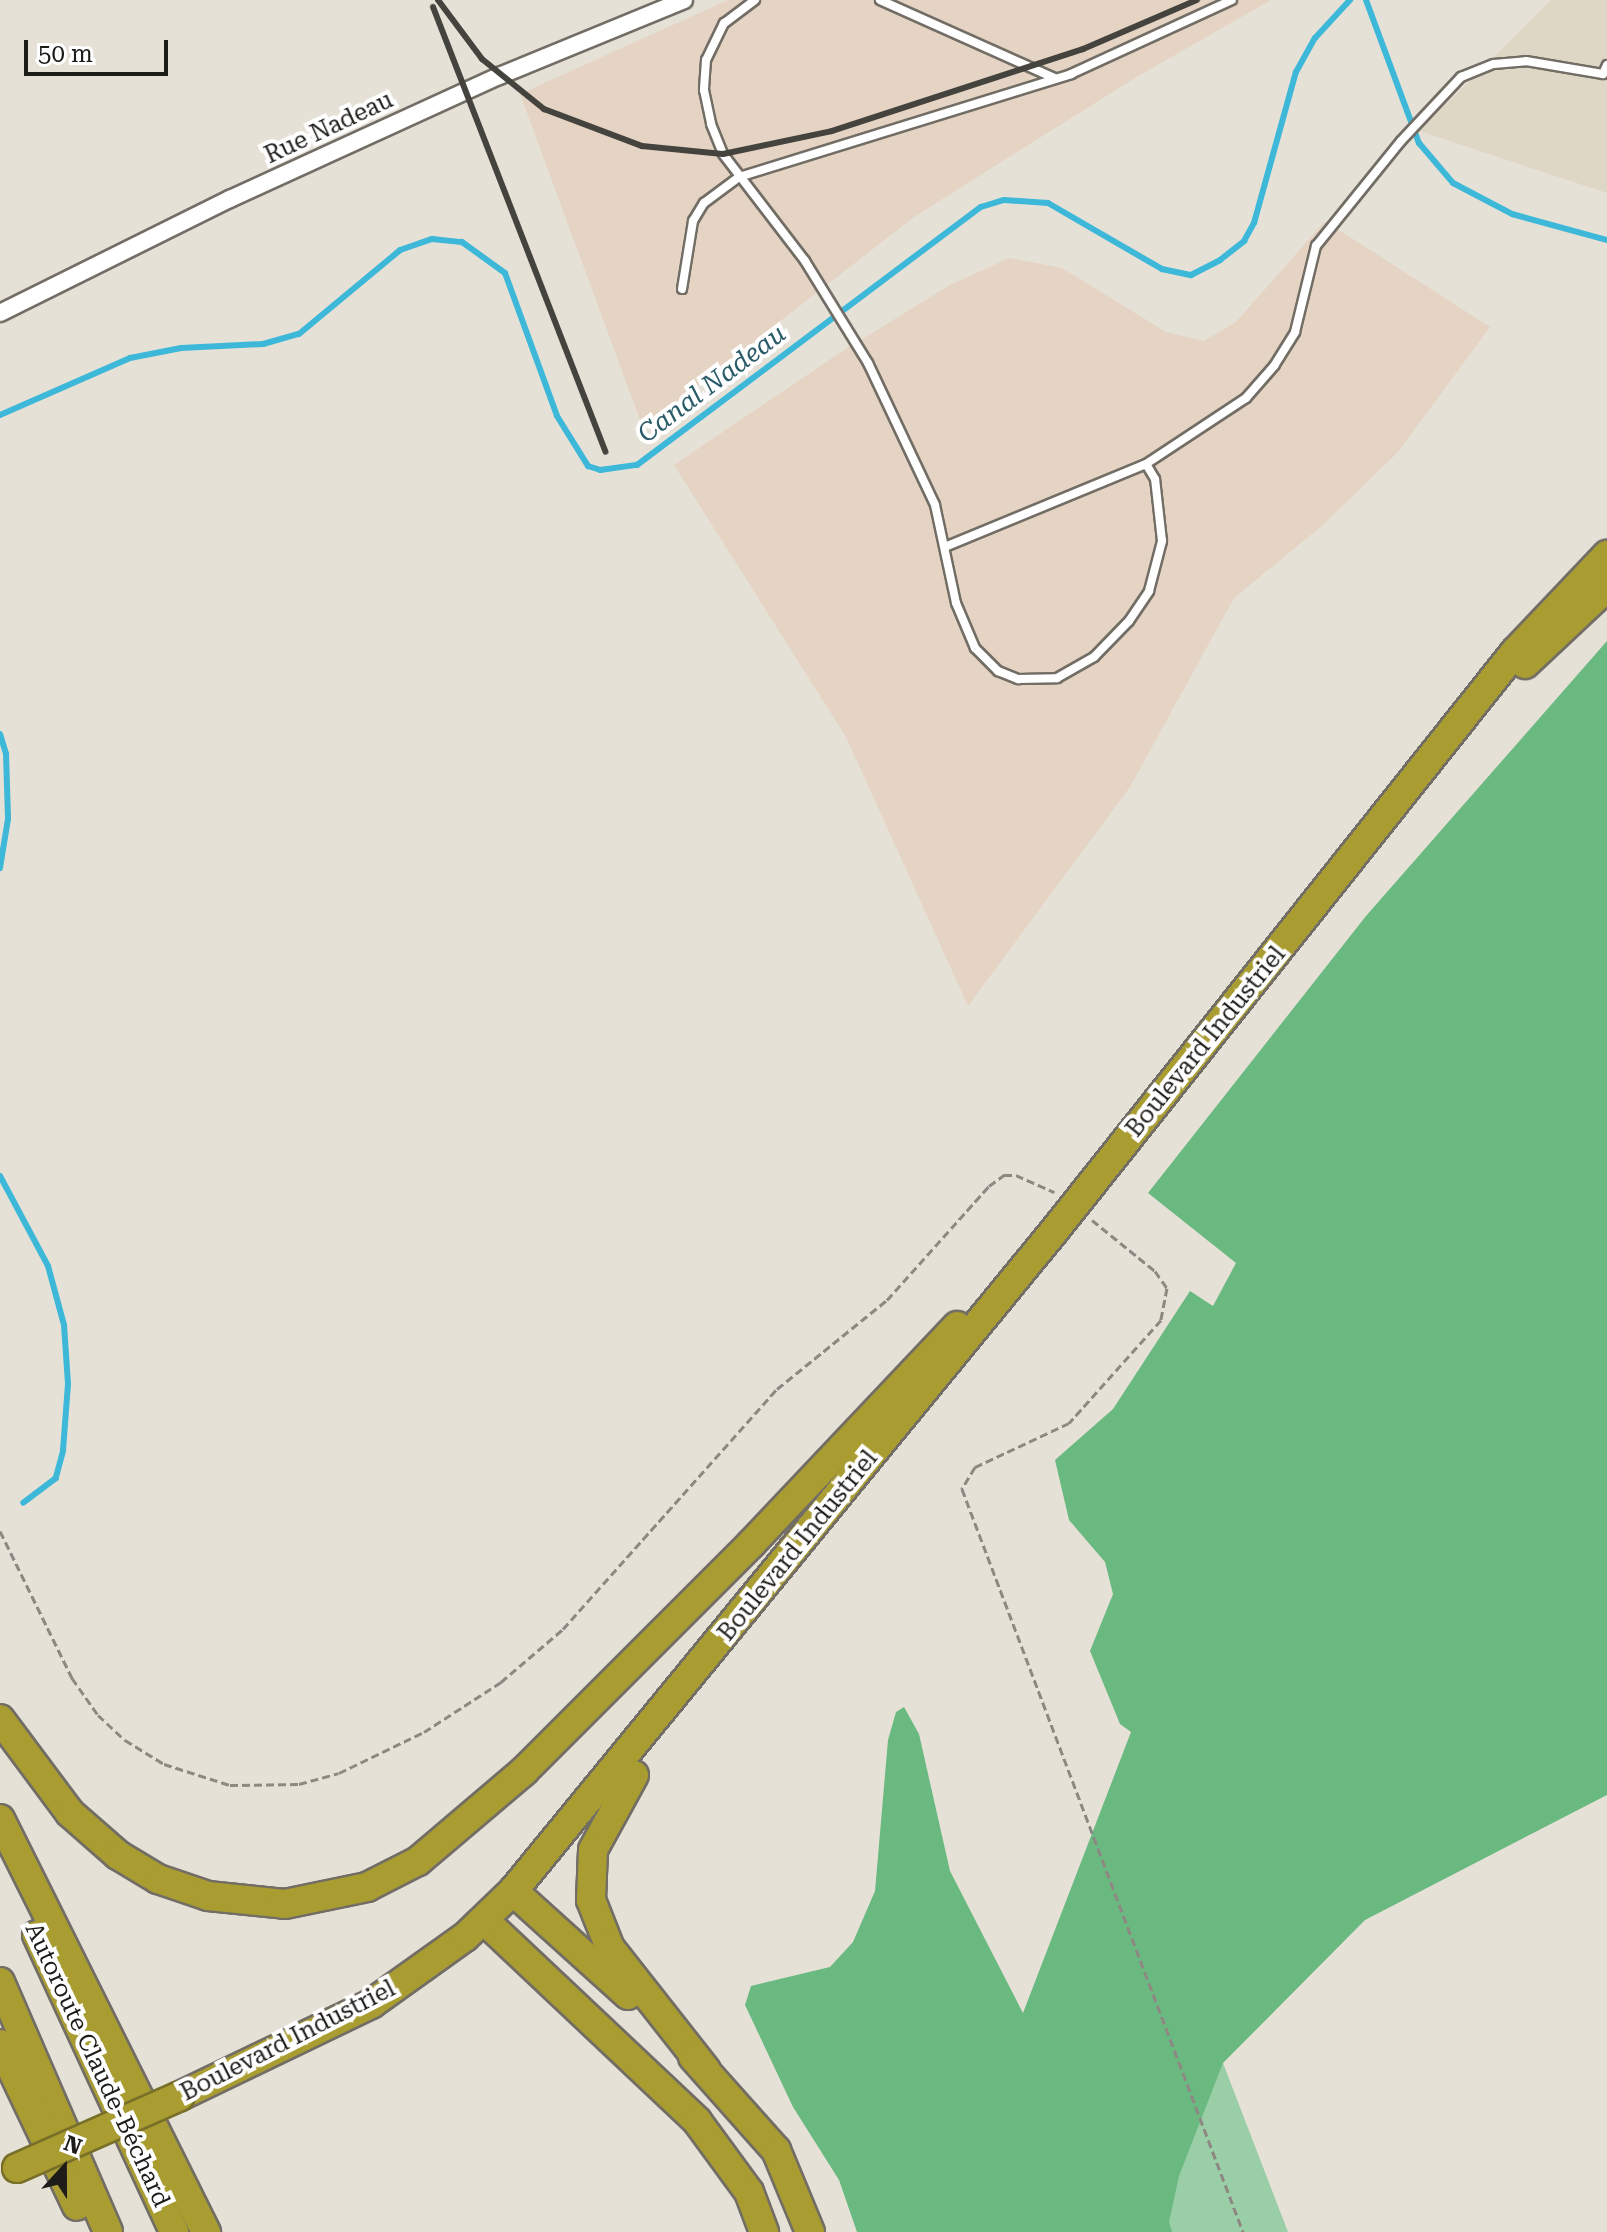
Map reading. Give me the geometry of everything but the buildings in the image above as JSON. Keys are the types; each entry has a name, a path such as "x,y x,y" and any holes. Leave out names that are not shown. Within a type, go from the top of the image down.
{"highway":[{"name":"Boulevard Industriel","path":"8,2172 180,2096 371,2004 484,1920 513,1891 1055,1230 1451,738 1515,652 1607,555"},
{"name":"Boulevard Industriel","path":"1451,738 1607,587"},
{"path":"0,1719 48,1789 91,1833 136,1867 182,1888 233,1900 285,1904 338,1897 393,1875 446,1840 524,1771 1055,1230"},
{"path":"780,1569 618,1796 600,1831 590,1866 593,1909 610,1948 706,2070 776,2150 810,2232"},
{"path":"0,1819 206,2232"},
{"name":"Autoroute Claude-Béchard","path":"0,1854 174,2232"},
{"path":"513,1891 706,2070"},
{"path":"484,1920 697,2121 749,2192 764,2232"},
{"path":"0,1982 108,2232"},
{"path":"0,2044 89,2232"}],"street":[{"name":"Rue Nadeau","path":"0,313 230,199 499,76 684,0"}],"lane":[{"path":"755,0 724,23 706,60 704,90 711,124 739,177 829,299 868,363 935,505 947,546 956,603 975,648 998,671 1018,679 1057,678 1094,657 1149,591 1162,541 1161,508 1155,479 1146,464"},
{"path":"880,0 1054,78"},
{"path":"682,289 693,221 704,203 739,177 1054,78 1168,33 1232,0"},
{"path":"947,546 1146,464 1246,398 1274,366 1295,332 1316,246 1435,101 1461,77 1494,64 1562,63 1603,74 1607,65"}],"path":[{"path":"0,1531 72,1678 98,1715 125,1740 164,1764 230,1785 299,1784 339,1773 424,1732 501,1682 563,1629 777,1389 887,1300 989,1186 1004,1175 1027,1176 1074,1206 1155,1271 1169,1300 1161,1320 1069,1423 975,1467 962,1489 1243,2232"}],"shaded area":[{"path":"728,0 1271,0 1135,78 914,217 643,428 520,94"},
{"path":"1551,0 1607,0 1607,193 1419,131"},
{"path":"1325,221 1490,327 1398,452 1324,524 1234,598 1130,787 968,1006 846,737 674,465 838,354 950,285 1009,258 1062,268 1166,332 1204,341 1236,322"}],"green space":[{"path":"1607,641 1607,1795 1365,1920 1223,2063 1179,2176 1169,2222 1172,2232 857,2232 839,2180 793,2107 745,2005 751,1986 830,1967 853,1942 875,1891 888,1740 896,1712 904,1707 919,1734 950,1871 1023,2013 1131,1732 1120,1724 1090,1651 1113,1594 1105,1562 1069,1520 1055,1460 1113,1409 1190,1291 1213,1306 1236,1263 1148,1193 1366,916"},
{"path":"1223,2063 1288,2232 1075,2232"}],"waterway":[{"name":"Canal Nadeau","path":"0,415 130,358 181,348 263,344 299,334 400,250 432,239 462,242 505,273 557,416 588,466 600,470 637,465 981,207 1004,200 1048,203 1162,269 1191,275 1220,260 1244,241 1254,223 1296,72 1315,38 1350,0"},
{"path":"1366,0 1419,143 1453,183 1512,214 1607,240"},
{"name":"Canal Nadeau","path":"0,734 6,754 8,819 0,868"},
{"name":"Canal Nadeau","path":"0,1176 48,1266 64,1325 68,1384 63,1451 56,1478 23,1503"}],"railway":[{"path":"438,0 482,59 544,109 642,146 723,154 832,131 1083,49 1197,0"},
{"path":"433,7 606,452"}]}
